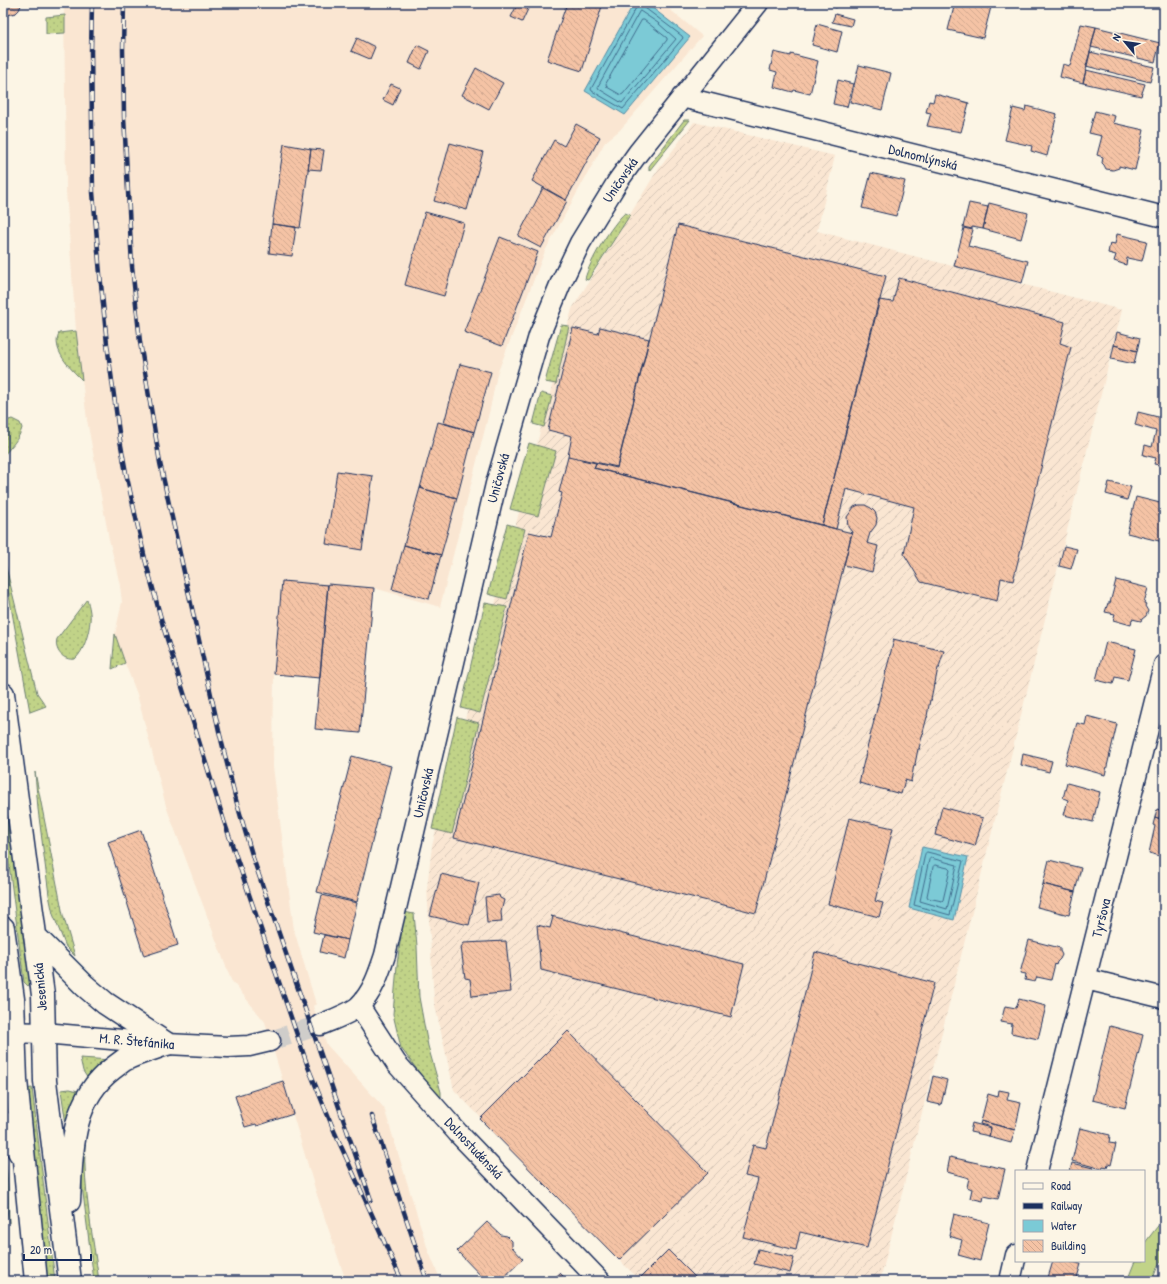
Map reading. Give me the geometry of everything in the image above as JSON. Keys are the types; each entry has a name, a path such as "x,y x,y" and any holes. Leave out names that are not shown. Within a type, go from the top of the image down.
{"main road":[{"name":"Jesenická","path":"3,694 43,995 45,1081 70,1281"},
{"name":"Jesenická","path":"3,928 13,999 9,1032 16,1080 36,1281"},
{"path":"35,936 85,986 105,1003 167,1044"},
{"path":"65,1248 73,1148 76,1128 82,1107 91,1090 104,1076 123,1061 167,1044"},
{"path":"3,1123 24,1162"}],"street":[{"name":"Uničovská","path":"359,1006 370,992 385,955 496,484 539,336 580,242 618,181 638,152 758,3"},
{"name":"Dolnomlýnská","path":"682,97 1164,217"},
{"name":"Tyršova","path":"1037,1170 1164,665"},
{"path":"1086,979 1164,998"},
{"path":"320,1025 338,1018 359,1006"},
{"name":"Dolnostudénská","path":"359,1006 396,1063 458,1133 600,1281"},
{"name":"M. R. Štefánika","path":"9,1032 44,1033 167,1044 228,1047 249,1046 270,1041"},
{"path":"1010,1281 1015,1259"}],"shaded area":[{"path":"64,3 662,3 702,36 620,130 605,142 545,251 497,374 490,409 440,607 374,588 360,733 315,729 319,678 274,674 273,767 294,930 316,1004 313,1006 327,1045 384,1108 428,1250 441,1281 346,1281 316,1192 265,1022 231,980 166,806 137,694 117,643 115,634 122,602 120,586 109,539 87,420 76,331 66,191"},
{"path":"694,122 835,156 817,231 1122,310 880,1281 641,1281 454,1090 434,1001 427,888 432,846 572,309 655,174"}],"green space":[{"path":"65,15 65,33 46,34 46,17"},
{"path":"684,120 690,120 649,171 649,166"},
{"path":"625,213 630,215 588,280 585,279 591,263 602,244"},
{"path":"561,325 569,326 556,384 545,382"},
{"path":"76,331 82,380 63,358 57,339 59,333"},
{"path":"541,393 552,396 544,427 533,424"},
{"path":"12,419 20,423 22,428 17,439 3,456 3,422"},
{"path":"529,443 556,451 538,516 510,509"},
{"path":"507,524 525,529 507,599 488,594"},
{"path":"3,555 37,693 46,706 30,712 3,562"},
{"path":"87,599 90,610 90,618 86,642 75,659 67,658 58,651 56,643 57,639"},
{"path":"485,603 507,607 480,713 461,708"},
{"path":"115,634 125,663 112,669"},
{"path":"457,717 479,723 452,834 432,829"},
{"path":"3,760 31,982 28,986 24,982 3,818"},
{"path":"35,772 63,915 75,956 66,947 53,914 49,895 38,809"},
{"path":"404,912 414,914 419,997 428,1046 441,1092 441,1102 401,1048 393,1014 397,965"},
{"path":"80,1058 111,1060 88,1079 83,1071"},
{"path":"32,1088 55,1281 46,1281 25,1089"},
{"path":"70,1089 78,1091 66,1125 61,1090"},
{"path":"92,1105 85,1144 85,1161 89,1213 99,1281 94,1281 82,1185 81,1152"},
{"path":"3,1148 7,1176 9,1223 3,1182"},
{"path":"1164,1218 1164,1256 1152,1281 1127,1281 1135,1262 1145,1262 1145,1243"}],"water":[{"path":"634,3 646,3 690,37 625,115 585,91"},
{"path":"922,847 968,857 954,920 909,908"}],"building":[{"path":"3,3 22,3 16,13 7,15 3,13"},
{"path":"567,3 594,3 602,6 582,71 547,60"},
{"path":"830,3 840,3 836,8"},
{"path":"955,3 992,3 983,38 948,30"},
{"path":"517,5 528,9 522,22 511,17"},
{"path":"835,14 853,19 851,26 832,22"},
{"path":"817,24 842,31 837,52 812,45"},
{"path":"1081,24 1096,27 1083,83 1060,77 1063,64 1070,66"},
{"path":"1096,27 1160,43 1155,62 1091,47"},
{"path":"357,38 375,47 370,59 351,51"},
{"path":"417,45 429,51 421,69 409,63"},
{"path":"774,52 791,56 791,54 818,61 810,94 794,90 793,92 774,87 777,72 770,70"},
{"path":"1090,52 1154,67 1150,82 1086,66"},
{"path":"859,65 891,73 882,110 850,102"},
{"path":"476,68 503,83 489,109 462,95"},
{"path":"1086,70 1145,84 1141,96 1083,83"},
{"path":"838,80 853,84 847,107 833,104"},
{"path":"391,84 400,88 393,105 383,100"},
{"path":"935,94 969,103 961,132 927,126 931,113 926,112 929,101 933,102"},
{"path":"1026,106 1057,114 1047,156 1031,151 1032,146 1005,140 1013,108 1025,111"},
{"path":"1095,111 1115,116 1113,123 1144,130 1135,170 1119,166 1119,168 1113,170 1106,169 1102,163 1103,157 1097,155 1102,136 1089,133"},
{"path":"576,124 600,137 566,200 532,181 554,140 564,146"},
{"path":"450,143 483,152 467,210 434,201"},
{"path":"284,144 311,149 300,228 272,224"},
{"path":"311,149 324,150 321,170 308,169"},
{"path":"871,173 905,181 896,216 862,208"},
{"path":"543,188 567,201 541,248 518,236"},
{"path":"969,203 988,207 983,229 963,227"},
{"path":"989,203 1028,213 1021,239 983,229"},
{"path":"425,212 464,223 444,296 405,285"},
{"path":"272,224 296,227 292,256 269,253"},
{"path":"678,225 886,276 822,525 594,468 596,463 617,468"},
{"path":"964,228 973,230 968,246 1028,261 1022,283 954,266"},
{"path":"1117,234 1147,241 1142,261 1127,258 1126,265 1114,261 1116,255 1108,253 1110,243 1115,244"},
{"path":"500,237 538,252 502,346 464,332"},
{"path":"899,278 1065,322 1060,343 1071,347 1013,581 1001,578 997,601 921,582 904,554 914,507 846,489 836,529 822,525 879,300 893,302"},
{"path":"600,327 649,339 617,467 568,456 572,436 548,430 573,328 598,334"},
{"path":"1117,332 1140,338 1137,351 1114,345"},
{"path":"1114,345 1137,351 1134,364 1111,359"},
{"path":"460,364 491,372 474,432 444,423"},
{"path":"1138,412 1162,418 1161,426 1164,427 1164,466 1154,464 1156,458 1143,455 1145,445 1152,447 1156,431 1135,425"},
{"path":"438,422 474,432 457,498 420,488"},
{"path":"568,457 596,463 594,468 852,533 756,913 454,838 529,532 551,537 562,493 559,492"},
{"path":"337,471 373,476 362,550 326,544"},
{"path":"1109,482 1131,487 1127,500 1106,494"},
{"path":"420,488 457,498 441,555 404,545"},
{"path":"1136,497 1164,504 1163,542 1127,533"},
{"path":"865,505 871,508 875,512 877,518 876,525 870,533 867,543 878,546 872,572 844,565 852,532 848,527 847,517 854,507"},
{"path":"404,545 441,555 429,599 392,589"},
{"path":"1064,546 1077,549 1071,569 1059,566"},
{"path":"1116,580 1148,588 1144,603 1146,604 1145,606 1148,611 1146,616 1141,621 1132,619 1131,625 1113,620 1115,614 1105,612 1108,603 1110,603"},
{"path":"282,581 328,585 320,678 274,674"},
{"path":"328,584 374,588 360,733 315,729"},
{"path":"893,639 944,651 939,667 940,668 938,668 935,683 936,685 934,684 932,700 930,700 928,717 919,748 920,749 918,749 916,765 914,765 912,782 905,780 901,794 859,783 862,770 861,768 862,769 873,720 878,705 877,703 878,704"},
{"path":"1106,642 1136,649 1128,680 1115,677 1113,684 1096,680"},
{"path":"1087,716 1117,724 1105,775 1065,764 1077,723 1085,725"},
{"path":"1023,754 1052,761 1049,772 1021,765"},
{"path":"352,756 391,766 357,902 317,892"},
{"path":"1067,783 1100,792 1093,822 1064,815 1068,800 1063,798"},
{"path":"1164,792 1164,820 1155,817 1157,809 1160,810"},
{"path":"942,807 983,818 975,846 935,835"},
{"path":"1155,817 1164,820 1164,857 1149,853 1155,826 1153,825"},
{"path":"849,818 893,828 875,901 883,903 879,917 828,904"},
{"path":"141,830 178,945 144,956 108,842"},
{"path":"1049,860 1081,868 1075,892 1043,884"},
{"path":"441,874 479,883 469,925 430,916"},
{"path":"1043,884 1075,892 1069,915 1037,907"},
{"path":"322,895 357,903 348,940 313,932"},
{"path":"499,895 500,898 504,900 501,912 502,922 487,923 485,897"},
{"path":"551,916 744,964 731,1017 541,970 537,925 550,928 553,917"},
{"path":"324,935 348,940 344,958 320,952"},
{"path":"1029,940 1060,948 1062,955 1056,965 1055,964 1051,980 1037,977 1035,982 1025,980 1026,974 1020,973"},
{"path":"506,941 511,992 472,996 470,979 465,978 461,947 464,943"},
{"path":"815,952 934,983 867,1248 800,1232 796,1250 743,1237 758,1179 745,1176 753,1145 766,1148"},
{"path":"1019,999 1046,1006 1038,1039 1011,1033 1012,1024 1001,1022 1005,1006 1016,1008"},
{"path":"1110,1026 1143,1035 1125,1108 1092,1100"},
{"path":"568,1031 708,1173 619,1260 480,1119"},
{"path":"933,1076 947,1080 941,1105 927,1102"},
{"path":"283,1081 293,1114 257,1126 256,1124 245,1127 235,1096"},
{"path":"999,1090 1009,1092 1007,1100 1021,1103 1015,1130 981,1121 988,1094 998,1097"},
{"path":"981,1121 1015,1130 1011,1143 989,1137 991,1127 980,1124"},
{"path":"972,1123 991,1128 989,1136 970,1132"},
{"path":"1080,1128 1110,1135 1109,1143 1116,1144 1111,1165 1108,1164 1107,1167 1103,1166 1102,1169 1072,1161"},
{"path":"950,1157 1005,1169 998,1199 984,1196 983,1201 970,1198 972,1189 967,1187 969,1178 947,1172"},
{"path":"1072,1163 1093,1168 1092,1170 1070,1170"},
{"path":"954,1214 989,1223 980,1261 958,1255 962,1240 949,1236"},
{"path":"487,1222 501,1235 507,1236 512,1241 512,1247 523,1259 500,1281 486,1281 457,1251"},
{"path":"758,1249 794,1258 790,1273 754,1264"},
{"path":"668,1250 699,1281 641,1281 639,1279"},
{"path":"1053,1262 1072,1262 1081,1264 1076,1281 1047,1281"},
{"path":"560,1273 568,1281 551,1281"},
{"path":"944,1277 958,1281 943,1281"}],"tunnel":[{"path":"270,1041 320,1025"}],"railway":[{"path":"92,3 91,52 93,192 100,274 107,344 120,440 145,559 163,626 224,821 308,1067 335,1133 402,1281"},
{"path":"124,3 124,117 132,266 140,342 160,463 219,731 236,800 253,858 371,1200"},
{"path":"372,1116 427,1281"}]}
